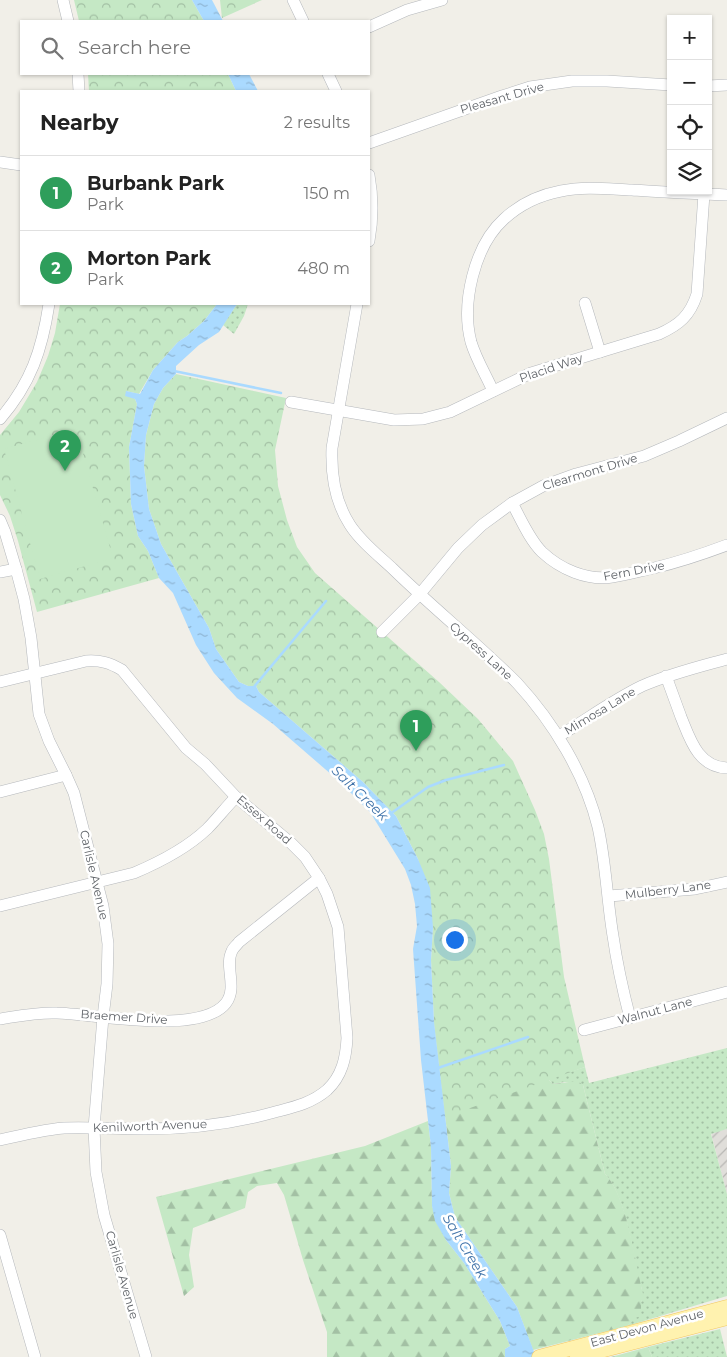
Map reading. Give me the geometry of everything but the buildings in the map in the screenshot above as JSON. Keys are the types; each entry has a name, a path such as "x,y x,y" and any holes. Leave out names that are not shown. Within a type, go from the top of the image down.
{"main road":[{"name":"East Devon Avenue","path":"539,1357 727,1307"},
{"path":"577,1357 727,1318"}],"street":[{"path":"63,0 68,20"},
{"path":"293,0 303,20"},
{"path":"370,28 407,10 442,0"},
{"path":"78,75 79,90"},
{"path":"328,75 336,90"},
{"name":"Pleasant Drive","path":"370,142 530,88 572,81 667,85"},
{"path":"712,86 727,86"},
{"path":"0,162 20,165"},
{"path":"370,183 372,198 370,235"},
{"path":"493,390 471,342 468,320 468,295 480,254 503,220 521,206 539,197 560,191 586,187 667,192"},
{"path":"712,194 727,195"},
{"name":"Placid Way","path":"292,402 394,420 423,419 450,412 493,390 531,374 671,329 687,316 697,294 704,195"},
{"path":"585,303 600,352"},
{"path":"0,419 12,405 28,380 45,331 49,305"},
{"name":"Cypress Lane","path":"357,305 332,448 333,480 343,510 350,524 361,538 419,595 517,683 531,698 559,736 576,768 590,802 599,835 620,978 630,1018"},
{"name":"Clearmont Drive","path":"382,632 419,595 458,548 482,525 512,503 543,486 576,474 644,456 727,418"},
{"name":"Fern Drive","path":"512,503 542,552 569,570 594,578 613,577 678,562 727,545"},
{"name":"Carlisle Avenue","path":"0,520 16,569 29,628 39,714 49,741 74,793 103,906 108,944 107,984 94,1128 96,1172 104,1215 146,1357"},
{"path":"0,572 16,569"},
{"name":"Mimosa Lane","path":"559,736 624,696 666,676 727,659"},
{"name":"Essex Road","path":"0,682 86,660 111,663 122,670 186,748 236,796 305,857 327,894 338,927 347,1038 343,1065 337,1079 315,1099 300,1106"},
{"path":"666,676 694,748 703,759 716,766 727,768"},
{"path":"0,792 66,775"},
{"path":"0,906 134,873 150,866 189,844 208,828 236,796"},
{"name":"Braemer Drive","path":"0,1019 30,1014 56,1013 150,1021 200,1017 214,1012 225,1004 230,997 232,987 231,952 239,942 319,878"},
{"name":"Mulberry Lane","path":"609,896 695,889 727,882"},
{"name":"Walnut Lane","path":"584,1030 727,992"},
{"name":"Kenilworth Avenue","path":"0,1140 65,1128 144,1129 195,1127 251,1118 300,1106"},
{"path":"0,1235 2,1248 35,1357"}],"shaded area":[{"path":"727,1129 727,1194 711,1133"}],"green space":[{"path":"74,0 192,0 203,20 79,20"},
{"path":"220,0 262,0 222,18"},
{"path":"88,75 228,75 236,90 89,90"},
{"path":"60,305 216,305 204,321 178,342 153,370 139,394 126,391 135,399 137,404 129,447 131,504 138,536 148,551 159,578 37,612 18,541 10,516 0,495 0,435 19,412 37,382 55,333"},
{"path":"236,305 248,305 234,334 223,325"},
{"path":"176,374 286,398 275,450 278,486 287,520 297,547 315,573 439,682 478,719 513,761 544,834 564,977 585,1067 445,1117 434,1022 431,960 433,928 418,859 396,816 363,782 259,692 256,686 248,686 239,682 216,649 209,628 161,544 149,509 144,466 146,435 154,404 163,388"},
{"path":"76,429 113,558 40,579 4,449"},
{"path":"434,1022 548,1079 553,1084 578,1081 583,1085 605,1174 613,1184 625,1213 643,1294 641,1316 635,1318 627,1326 533,1350 517,1307 455,1217 449,1193 451,1166"},
{"path":"727,1048 727,1129 711,1134 727,1194 727,1296 627,1326 639,1308 642,1293 622,1208 612,1183 605,1174 583,1085 565,1082 553,1084 548,1079 585,1067 589,1083"},
{"path":"428,1121 431,1147 432,1206 446,1240 464,1263 500,1321 510,1346 505,1349 505,1357 327,1357 327,1332 284,1195 277,1183 257,1186 248,1192 245,1208 193,1228 189,1255 194,1287 184,1296 156,1197 365,1146"},
{"path":"720,1329 727,1357 652,1357 648,1347"},
{"path":"648,1347 652,1357 611,1357"}],"water":[{"path":"192,0 212,0 222,20 203,20"},
{"path":"228,75 250,75 257,90 236,90"},
{"name":"Salt Creek","path":"216,305 236,305 219,332 199,345 176,366 176,374 163,388 154,404 146,435 144,466 149,509 161,544 209,628 216,649 239,682 248,686 256,686 259,692 363,782 396,816 418,859 430,888 433,928 431,960 434,1022 451,1166 449,1193 455,1217 517,1307 536,1357 505,1357 505,1349 510,1346 500,1321 435,1221 432,1206 431,1147 421,1060 413,949 417,926 411,885 405,869 370,812 340,782 273,724 237,698 214,673 196,645 173,593 159,578 148,551 138,536 131,504 129,447 137,404 135,399 125,396 126,391 140,394 153,370 178,342 204,321"}],"waterway":[{"path":"174,371 281,393"},
{"path":"253,688 326,601"},
{"name":"Salt Creek","path":"390,814 428,787 446,780 504,765"},
{"path":"438,1068 528,1037"}],"place":[{"name":"Morton Park","path":"65,471"},
{"name":"Burbank Park","path":"416,751"}]}
